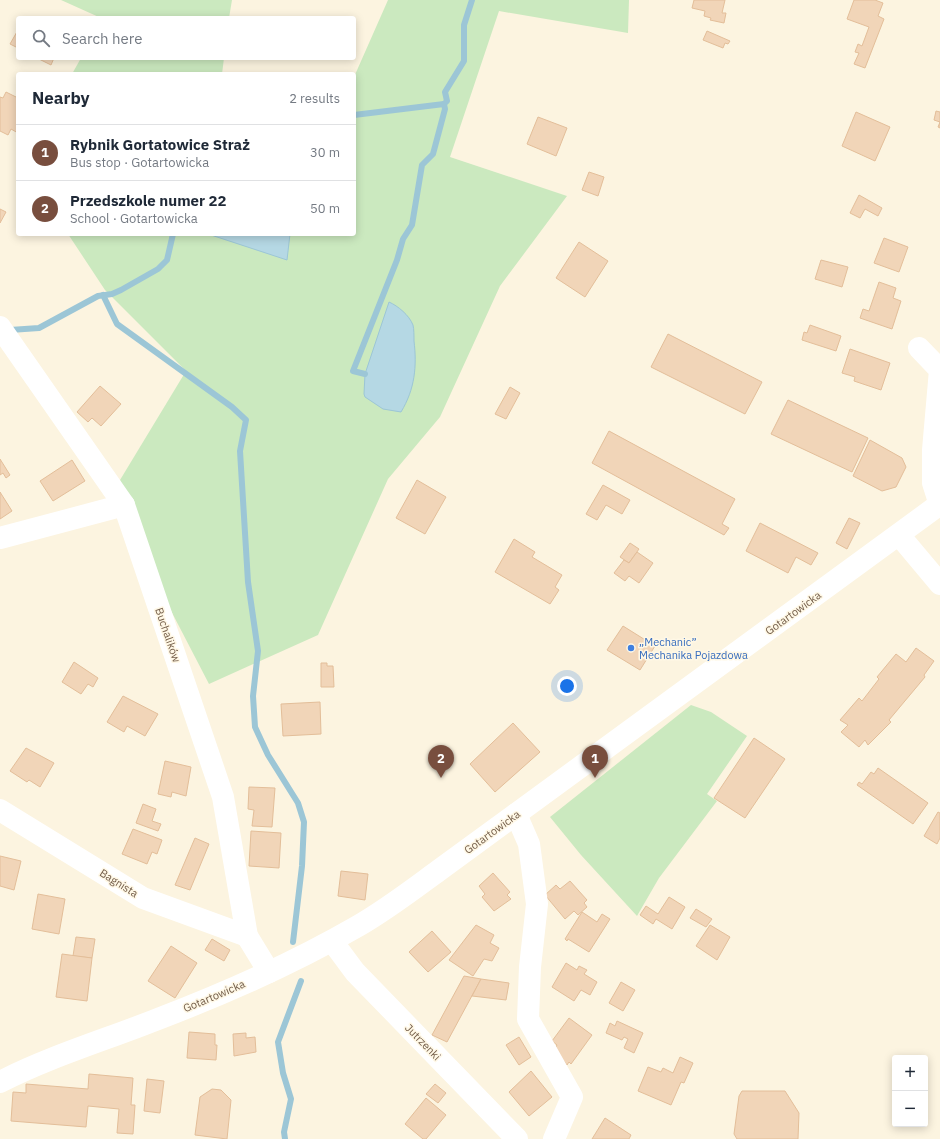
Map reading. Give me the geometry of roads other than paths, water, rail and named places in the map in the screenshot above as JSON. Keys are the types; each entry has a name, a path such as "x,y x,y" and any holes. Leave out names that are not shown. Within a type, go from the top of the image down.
{"street":[{"name":"Buchalików","path":"0,327 124,505 223,797 247,936 269,972"},
{"path":"919,348 940,370 933,450 933,483 940,504"},
{"name":"Gotartowicka","path":"0,1082 41,1063 157,1020 269,972 332,941 379,913 940,504"},
{"path":"0,538 124,505"},
{"path":"899,535 940,584"},
{"name":"Bagnista","path":"0,810 143,898 247,936"},
{"path":"516,814 529,844 537,904 530,967 528,1019 572,1097 554,1139"},
{"name":"Jutrzenki","path":"332,941 355,972 517,1139"}],"water":[{"path":"214,236 290,236 287,260"},
{"path":"389,302 406,314 414,328 414,377 409,395 401,412 383,409 365,397 364,394 365,374"}],"waterway":[{"path":"365,374 353,371 397,260 403,239 412,225 422,165 433,154 445,109 444,104 447,101 445,92 464,61 464,25 472,0"},
{"path":"356,115 444,104"},
{"path":"10,330 39,328 98,296 112,294 121,290 158,269 167,260 173,236"},
{"path":"103,295 117,324 232,407 246,420 240,451 248,582 258,651 253,696 255,727 268,755 298,803 304,822 302,866 293,942"},
{"path":"285,1139 284,1132 291,1099 283,1073 278,1042 301,981"}],"place":[{"name":"„Mechanic” Mechanika Pojazdowa","path":"631,648"},
{"name":"Przedszkole numer 22","path":"441,778"},
{"name":"Rybnik Gortatowice Straż","path":"595,778"}]}
